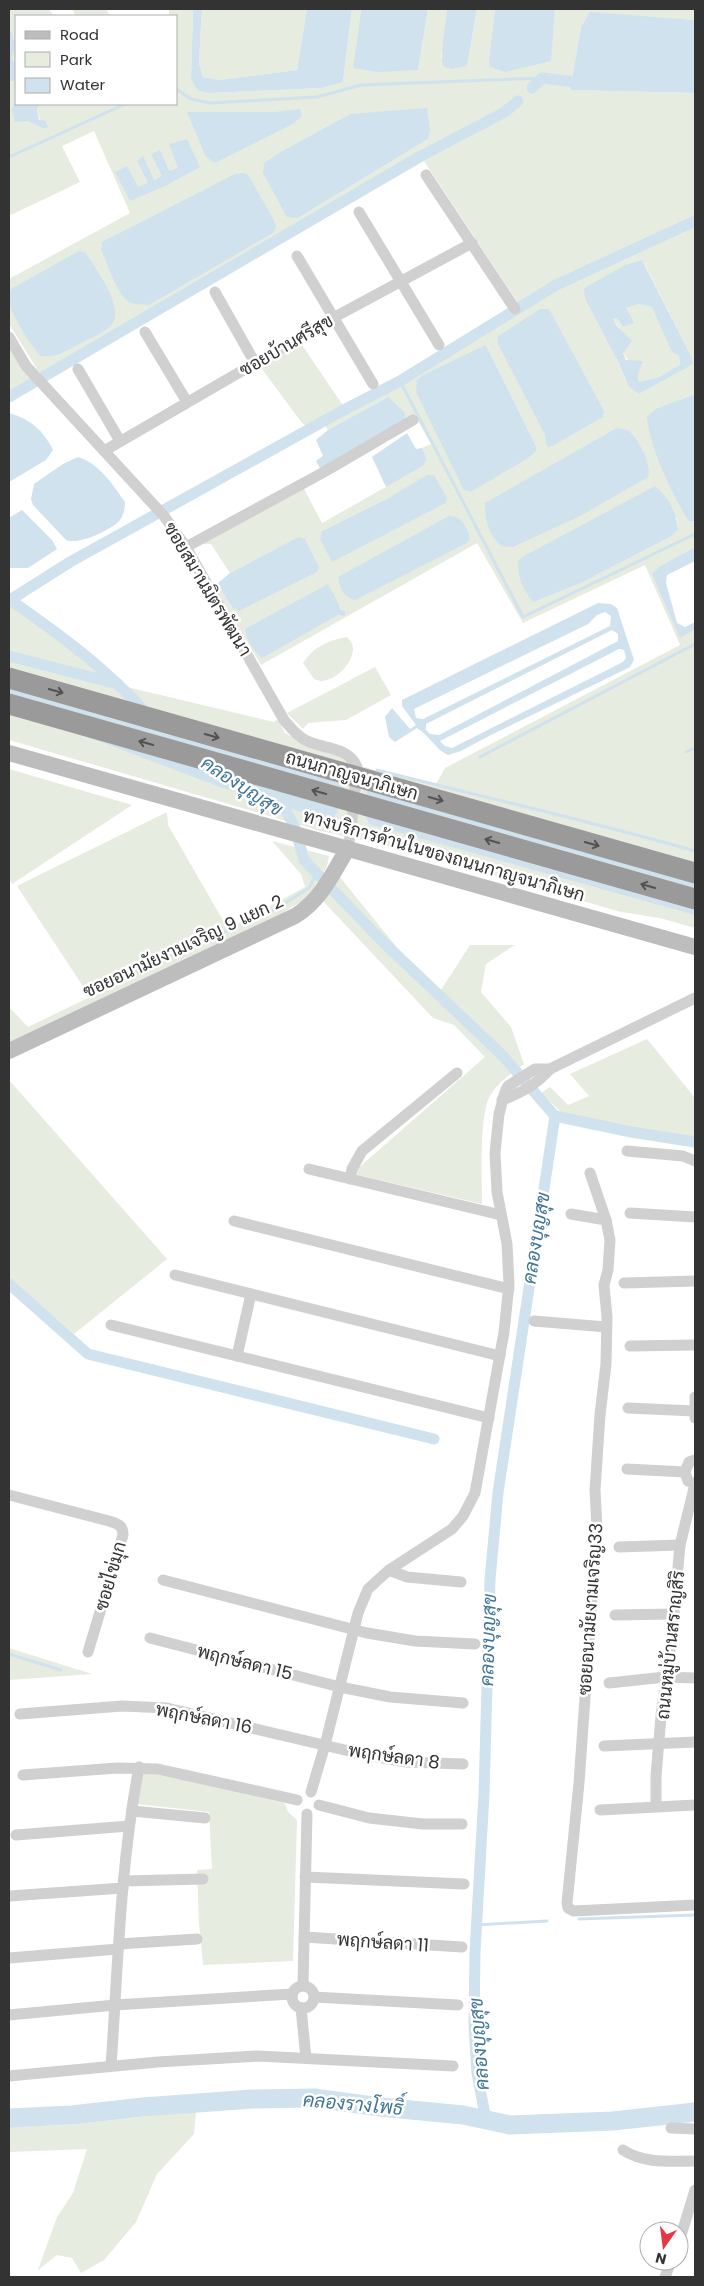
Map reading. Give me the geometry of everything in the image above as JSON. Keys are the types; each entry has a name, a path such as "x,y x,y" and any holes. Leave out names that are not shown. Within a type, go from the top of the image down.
{"highway":[{"name":"ถนนกาญจนาภิเษก","path":"9,678 695,873"},
{"name":"ถนนกาญจนาภิเษก","path":"9,704 695,899"}],"main road":[{"name":"ทางบริการด้านในของถนนกาญจนาภิเษก","path":"9,753 695,947"},
{"name":"ซอยอนามัยงามเจริญ 9 แยก 2","path":"9,1051 295,916 306,909 320,895 348,848"}],"street":[{"path":"426,175 515,309"},
{"path":"360,212 438,345"},
{"name":"ซอยบ้านศรีสุข","path":"104,451 333,318 472,243"},
{"path":"297,256 373,384"},
{"path":"215,292 255,363"},
{"path":"145,332 187,402"},
{"name":"ซอยสมานมิตรพัฒนา","path":"9,337 26,366 161,513 186,546 284,720 304,740 346,754 355,762 357,767 348,848"},
{"path":"78,369 120,442"},
{"path":"186,546 324,472 413,420"},
{"path":"311,1792 362,1601 368,1589 389,1570 442,1537 464,1516 477,1487 490,1418 509,1289 507,1244 497,1192 495,1153 502,1100 512,1091 542,1072 695,998"},
{"path":"350,1179 352,1169 362,1151 456,1073"},
{"path":"627,1151 683,1156 695,1161"},
{"path":"309,1169 501,1216"},
{"name":"ซอยอนามัยงามเจริญ33","path":"590,1173 606,1220 610,1240 608,1270 604,1285 606,1364 600,1415 595,1490 598,1528 567,1904 568,1908 574,1911 695,1905"},
{"path":"630,1213 695,1217"},
{"path":"571,1214 606,1220"},
{"path":"234,1221 509,1289"},
{"path":"175,1275 500,1356"},
{"path":"624,1283 695,1282"},
{"path":"236,1356 251,1294"},
{"path":"534,1321 606,1327"},
{"path":"112,1325 490,1418"},
{"path":"630,1346 695,1345"},
{"path":"695,1397 695,1418"},
{"path":"628,1408 695,1411"},
{"path":"627,1470 685,1472 689,1462 695,1460"},
{"name":"ถนนหมู่บ้านสราญสิริ","path":"656,1806 656,1776 665,1677 674,1614 680,1545 695,1484 688,1481 685,1472"},
{"name":"ซอยไข่มุก","path":"9,1496 109,1521 119,1524 123,1529 123,1536 88,1652"},
{"path":"619,1547 680,1545"},
{"path":"389,1570 407,1577 460,1582"},
{"path":"163,1580 354,1630 415,1641 475,1644"},
{"path":"615,1616 674,1614"},
{"name":"พฤกษ์ลดา 15","path":"150,1638 340,1687 390,1697 463,1703"},
{"path":"609,1683 665,1677 695,1678"},
{"name":"พฤกษ์ลดา 16","path":"20,1714 122,1706 167,1708 325,1745"},
{"path":"604,1746 660,1742 695,1742"},
{"name":"พฤกษ์ลดา 8","path":"325,1745 406,1762 463,1764"},
{"path":"23,1775 139,1768 185,1774 297,1800"},
{"path":"111,2066 123,1885 129,1826 139,1768"},
{"path":"311,1792 317,1797 319,1805 316,1810 307,1814 300,1811 297,1800 300,1794 311,1792"},
{"path":"319,1805 377,1819 423,1824 462,1824"},
{"path":"600,1810 695,1805"},
{"path":"132,1811 205,1818"},
{"path":"303,1985 307,1814"},
{"path":"16,1835 129,1826"},
{"path":"306,1877 464,1884"},
{"path":"10,1896 203,1879"},
{"name":"พฤกษ์ลดา 11","path":"304,1937 462,1947"},
{"path":"9,1958 198,1938"},
{"path":"303,1985 310,1988 314,1997 311,2004 301,2008 292,2002 292,1994 295,1988 303,1985"},
{"path":"9,2015 292,1994"},
{"path":"314,1997 458,2005"},
{"path":"301,2008 306,2058"},
{"path":"9,2076 228,2057 306,2058 453,2066"},
{"path":"671,2128 695,2129"},
{"path":"624,2150 642,2159 695,2161"},
{"path":"685,2221 695,2190"}],"green space":[{"path":"9,9 49,9 53,15 15,15 15,63 11,58 11,31 9,29"},
{"path":"72,9 106,9 109,15 75,15"},
{"path":"169,9 193,9 191,78 210,93 322,88 343,82 352,9 361,9 353,68 418,70 428,9 447,9 445,42 441,57 467,66 477,9 495,9 489,59 550,61 555,9 695,9 695,20 590,13 581,27 570,90 695,93 695,394 678,400 688,522 695,521 695,547 660,566 680,638 695,630 695,928 660,918 621,912 410,851 321,831 9,740 9,592 76,642 127,687 274,722 278,719 285,733 304,742 337,752 349,763 435,786 445,768 680,645 645,565 523,623 477,543 261,665 213,586 217,584 232,607 298,537 230,573 211,544 197,544 303,487 322,523 423,466 427,459 422,448 431,444 418,421 407,428 388,397 328,430 321,420 309,428 302,423 259,365 300,342 344,407 522,309 424,161 51,377 39,372 9,324 9,279 130,213 94,131 62,146 80,182 11,215 9,212 9,81 15,81 15,105 27,121 42,128 37,109 39,105 178,105 178,15 169,15","holes":["350,114 428,139 298,218 264,163 280,152","644,263 691,356 692,364 639,394 629,387 584,288","549,309 545,444 545,435 497,338","486,345 536,446 536,451 471,492 464,490","392,496 447,498 446,503 332,561 322,531","677,518 678,528 672,536 581,583 534,602"]},
{"path":"202,9 307,9 297,70 220,80 203,77 199,63"},
{"path":"639,304 652,307 665,332 672,352 679,356 680,366 659,377 639,382 638,374 623,353 622,332 613,319 617,318 623,327 626,308"},
{"path":"9,346 35,386 9,400"},
{"path":"347,637 352,643 353,650 348,664 343,670 329,679 322,681 314,679 303,663 307,657 322,645"},
{"path":"375,667 391,695 346,720 308,723 303,729 287,713"},
{"path":"9,769 132,805 12,884 9,879"},
{"path":"167,812 168,825 228,929 305,887 301,874 272,841 329,856 327,866 314,888 302,901 261,926 9,1045 9,1007 28,1027 90,997 17,886"},
{"path":"339,876 399,950 441,990 470,945 515,945 486,964 481,992 511,1027 524,1064 497,1086 486,1105 482,1148 482,1204 358,1175 356,1170 485,1057 454,1025 433,1018 323,901"},
{"path":"647,1039 695,1098 695,1138 620,1126 561,1112 541,1093 550,1087 568,1105 589,1096 570,1074"},
{"path":"9,1080 167,1259 74,1334 9,1278"},
{"path":"9,1648 92,1674 9,1680"},
{"path":"149,1772 284,1803 289,1813 297,1820 293,1961 203,1965 197,1870 212,1869 209,1812 136,1804 141,1776"},
{"path":"196,2111 194,2134 157,2174 136,2222 104,2260 81,2273 72,2258 57,2255 38,2270 57,2217 73,2193 87,2149 9,2152 9,2127 67,2125"}],"water":[{"path":"193,9 202,9 199,63 203,77 220,80 297,70 307,9 352,9 343,82 322,88 210,93 197,90 191,78"},
{"path":"361,9 428,9 418,70 377,72 353,68"},
{"path":"447,9 477,9 467,66 451,69 443,66"},
{"path":"495,9 555,9 551,61 505,72 490,67 489,59"},
{"path":"590,12 695,20 695,93 570,90 581,27"},
{"path":"9,29 15,44 11,58 15,63 15,81 9,81"},
{"path":"15,101 15,105 39,105 37,109 39,120 46,121 48,128 42,128 27,121 15,122 12,110"},
{"path":"427,108 430,130 428,139 298,218 287,217 263,173 264,163 280,152 350,114"},
{"path":"300,109 302,116 293,124 215,163 206,157 187,112 275,112"},
{"path":"187,139 200,167 167,185 130,201 115,172 127,166 138,187 148,183 137,161 143,156 154,180 162,176 151,154 160,150 169,171 178,168 169,144"},
{"path":"243,173 248,175 273,218 276,227 273,233 149,305 129,302 116,286 101,250 102,242 235,174"},
{"path":"79,251 85,252 107,288 115,308 115,317 112,324 106,330 62,353 52,356 40,356 13,314 9,296 11,289"},
{"path":"642,260 691,356 693,364 639,394 629,387 585,298 584,288 626,265","holes":["639,304 652,307 672,352 679,356 680,365 659,377 639,382 638,374 643,361 626,360 623,353 632,341 617,326 613,319 617,318 623,327 634,323 626,308"]},
{"path":"540,309 549,309 604,411 603,417 547,447 545,435 498,344 497,337"},
{"path":"486,345 536,446 536,451 528,458 471,492 464,490 416,392 417,380 423,375"},
{"path":"695,394 695,521 689,522 657,457 647,417 656,409"},
{"path":"388,397 404,412 406,421 321,470 316,461 323,456 316,440 328,430"},
{"path":"9,413 23,418 35,426 53,450 46,460 9,482"},
{"path":"617,428 629,431 637,440 648,466 648,477 580,516 513,547 501,546 488,526 485,503"},
{"path":"407,433 416,449 422,448 427,459 423,466 386,487 372,457"},
{"path":"78,457 93,464 105,475 125,502 125,505 121,519 112,527 92,537 71,541 66,540 33,505 31,499 34,484 63,464"},
{"path":"427,475 434,475 447,498 446,503 332,562 320,539 322,531 392,496"},
{"path":"655,486 664,495 673,510 678,529 672,536 581,583 534,602 526,593 522,583 518,561 524,556"},
{"path":"22,510 52,540 57,549 28,568 9,568 9,518"},
{"path":"449,516 458,518 463,523 470,538 467,543 355,600 343,592 338,577"},
{"path":"298,537 305,539 319,567 317,572 239,611 232,607 217,584 230,573"},
{"path":"695,547 695,561 667,575 666,583 677,623 685,627 695,622 695,630 680,638 652,574 660,566"},
{"path":"328,584 340,610 345,611 345,616 338,615 262,658 253,649 245,629"},
{"path":"598,603 611,604 617,608 634,660 630,667 461,751 448,755 417,728 395,742 389,737 385,717 392,708 410,729 416,725 402,706 402,700","holes":["605,612 611,616 610,626 423,719 416,718 414,709 588,624 597,615","612,630 618,634 618,641 439,735 430,734 426,730 426,724","619,649 624,650 626,658 623,662 452,748 445,746 440,741"]},
{"path":"9,670 344,767 343,796 339,809 330,821 220,787 83,735 9,714"},
{"path":"369,777 695,867 695,915 369,824 364,810"}],"waterway":[{"path":"178,90 191,99 210,103 317,97 361,85 542,78"},
{"path":"532,88 542,78 586,83"},
{"path":"9,397 419,157 505,112 518,101"},
{"path":"9,157 123,105"},
{"path":"10,600 70,562 342,411 400,381 556,285 695,221"},
{"path":"400,381 523,617 695,534"},
{"name":"คลองบุญสุข","path":"9,599 99,667 147,714"},
{"path":"480,757 695,644"},
{"path":"9,656 118,684"},
{"path":"686,752 695,748"},
{"path":"377,770 576,819 695,851"},
{"name":"คลองบุญสุข","path":"259,795 285,809 295,828 304,860 383,942 502,1055 555,1116 498,1493 490,1579 484,1794 475,1952 474,2026 477,2073 486,2120"},
{"path":"242,924 276,909 309,888 317,873"},
{"path":"94,992 227,931"},
{"path":"555,1116 631,1132 695,1142"},
{"path":"9,1284 88,1354 434,1439"},
{"path":"9,1654 61,1670"},
{"path":"579,1919 695,1915"},
{"path":"476,1925 547,1921"},
{"name":"คลองรางโพธิ์","path":"9,2118 72,2115 143,2107 252,2099 314,2098 463,2115 510,2125 613,2121 695,2112"}]}
